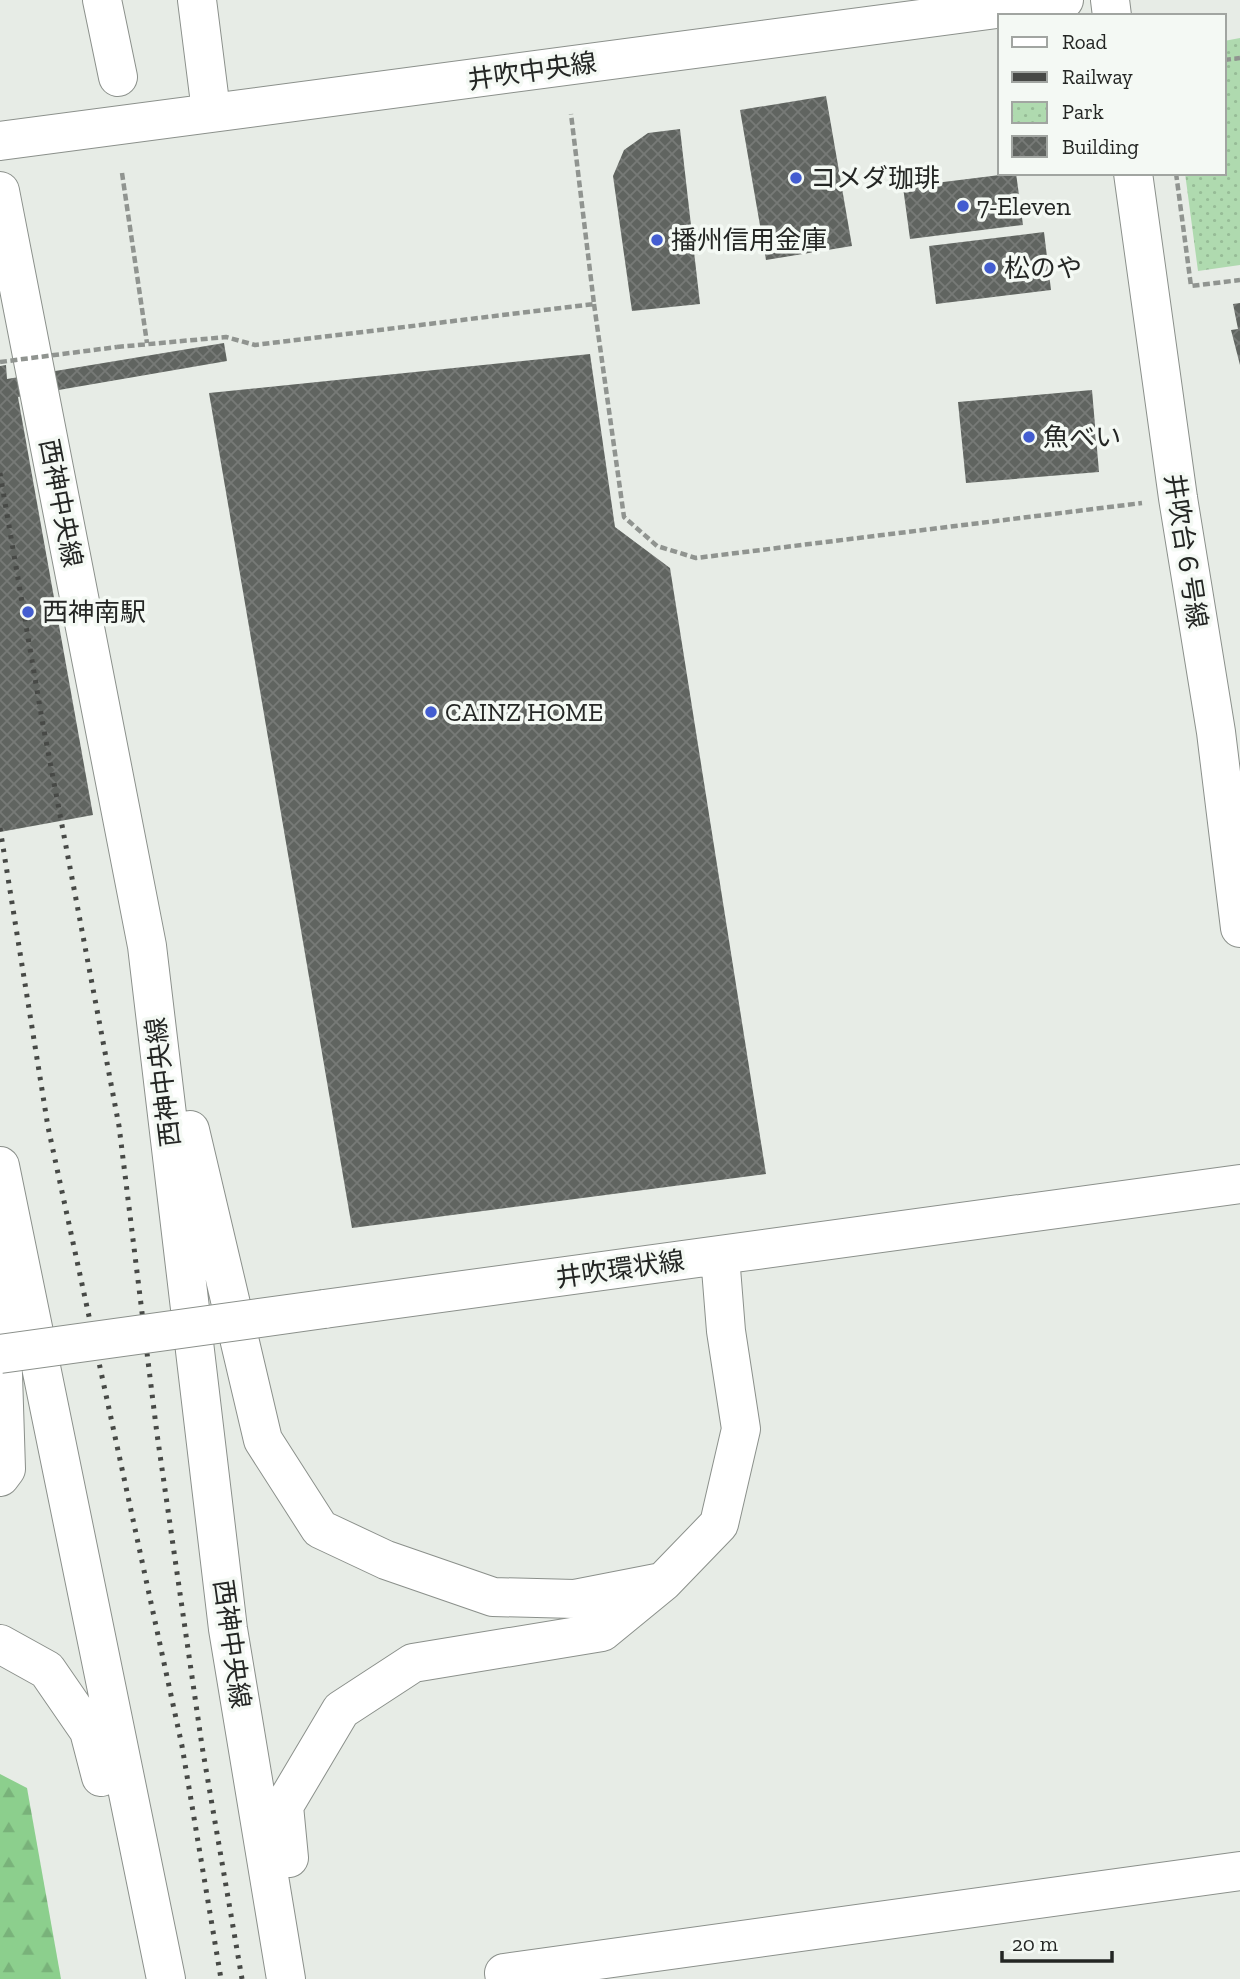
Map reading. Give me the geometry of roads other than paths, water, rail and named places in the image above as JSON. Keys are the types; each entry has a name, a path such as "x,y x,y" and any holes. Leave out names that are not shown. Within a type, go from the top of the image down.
{"street":[{"path":"102,0 118,77"},
{"path":"197,0 211,111"},
{"name":"井吹中央線","path":"0,141 67,130 1064,0"},
{"name":"井吹台６号線","path":"1133,175 1178,498 1216,732 1240,928"},
{"name":"西神中央線","path":"0,191 147,946 228,1629 286,1979"},
{"path":"147,946 263,1440 320,1529 386,1560 493,1597 575,1600 663,1582"},
{"path":"0,1166 166,1979"},
{"name":"井吹環状線","path":"0,1354 1240,1184"},
{"path":"301,1979 284,1806 341,1710 413,1663 602,1632 663,1582 719,1524 741,1429 726,1331 720,1256"},
{"path":"0,1280 5,1469 0,1477"},
{"path":"0,1644 47,1670 89,1731 154,1979"},
{"path":"505,1979 504,1973 1240,1871"}],"railway":[{"path":"0,473 43,725 119,1126 157,1434 202,1746 242,1979"},
{"path":"0,828 48,1127 182,1746 221,1979"}],"place":[{"name":"コメダ珈琲","path":"796,178"},
{"name":"7-Eleven","path":"963,206"},
{"name":"播州信用金庫","path":"657,240"},
{"name":"松のや","path":"990,268"},
{"name":"魚べい","path":"1029,437"},
{"name":"西神南駅","path":"28,612"},
{"name":"CAINZ HOME","path":"431,712"}]}
